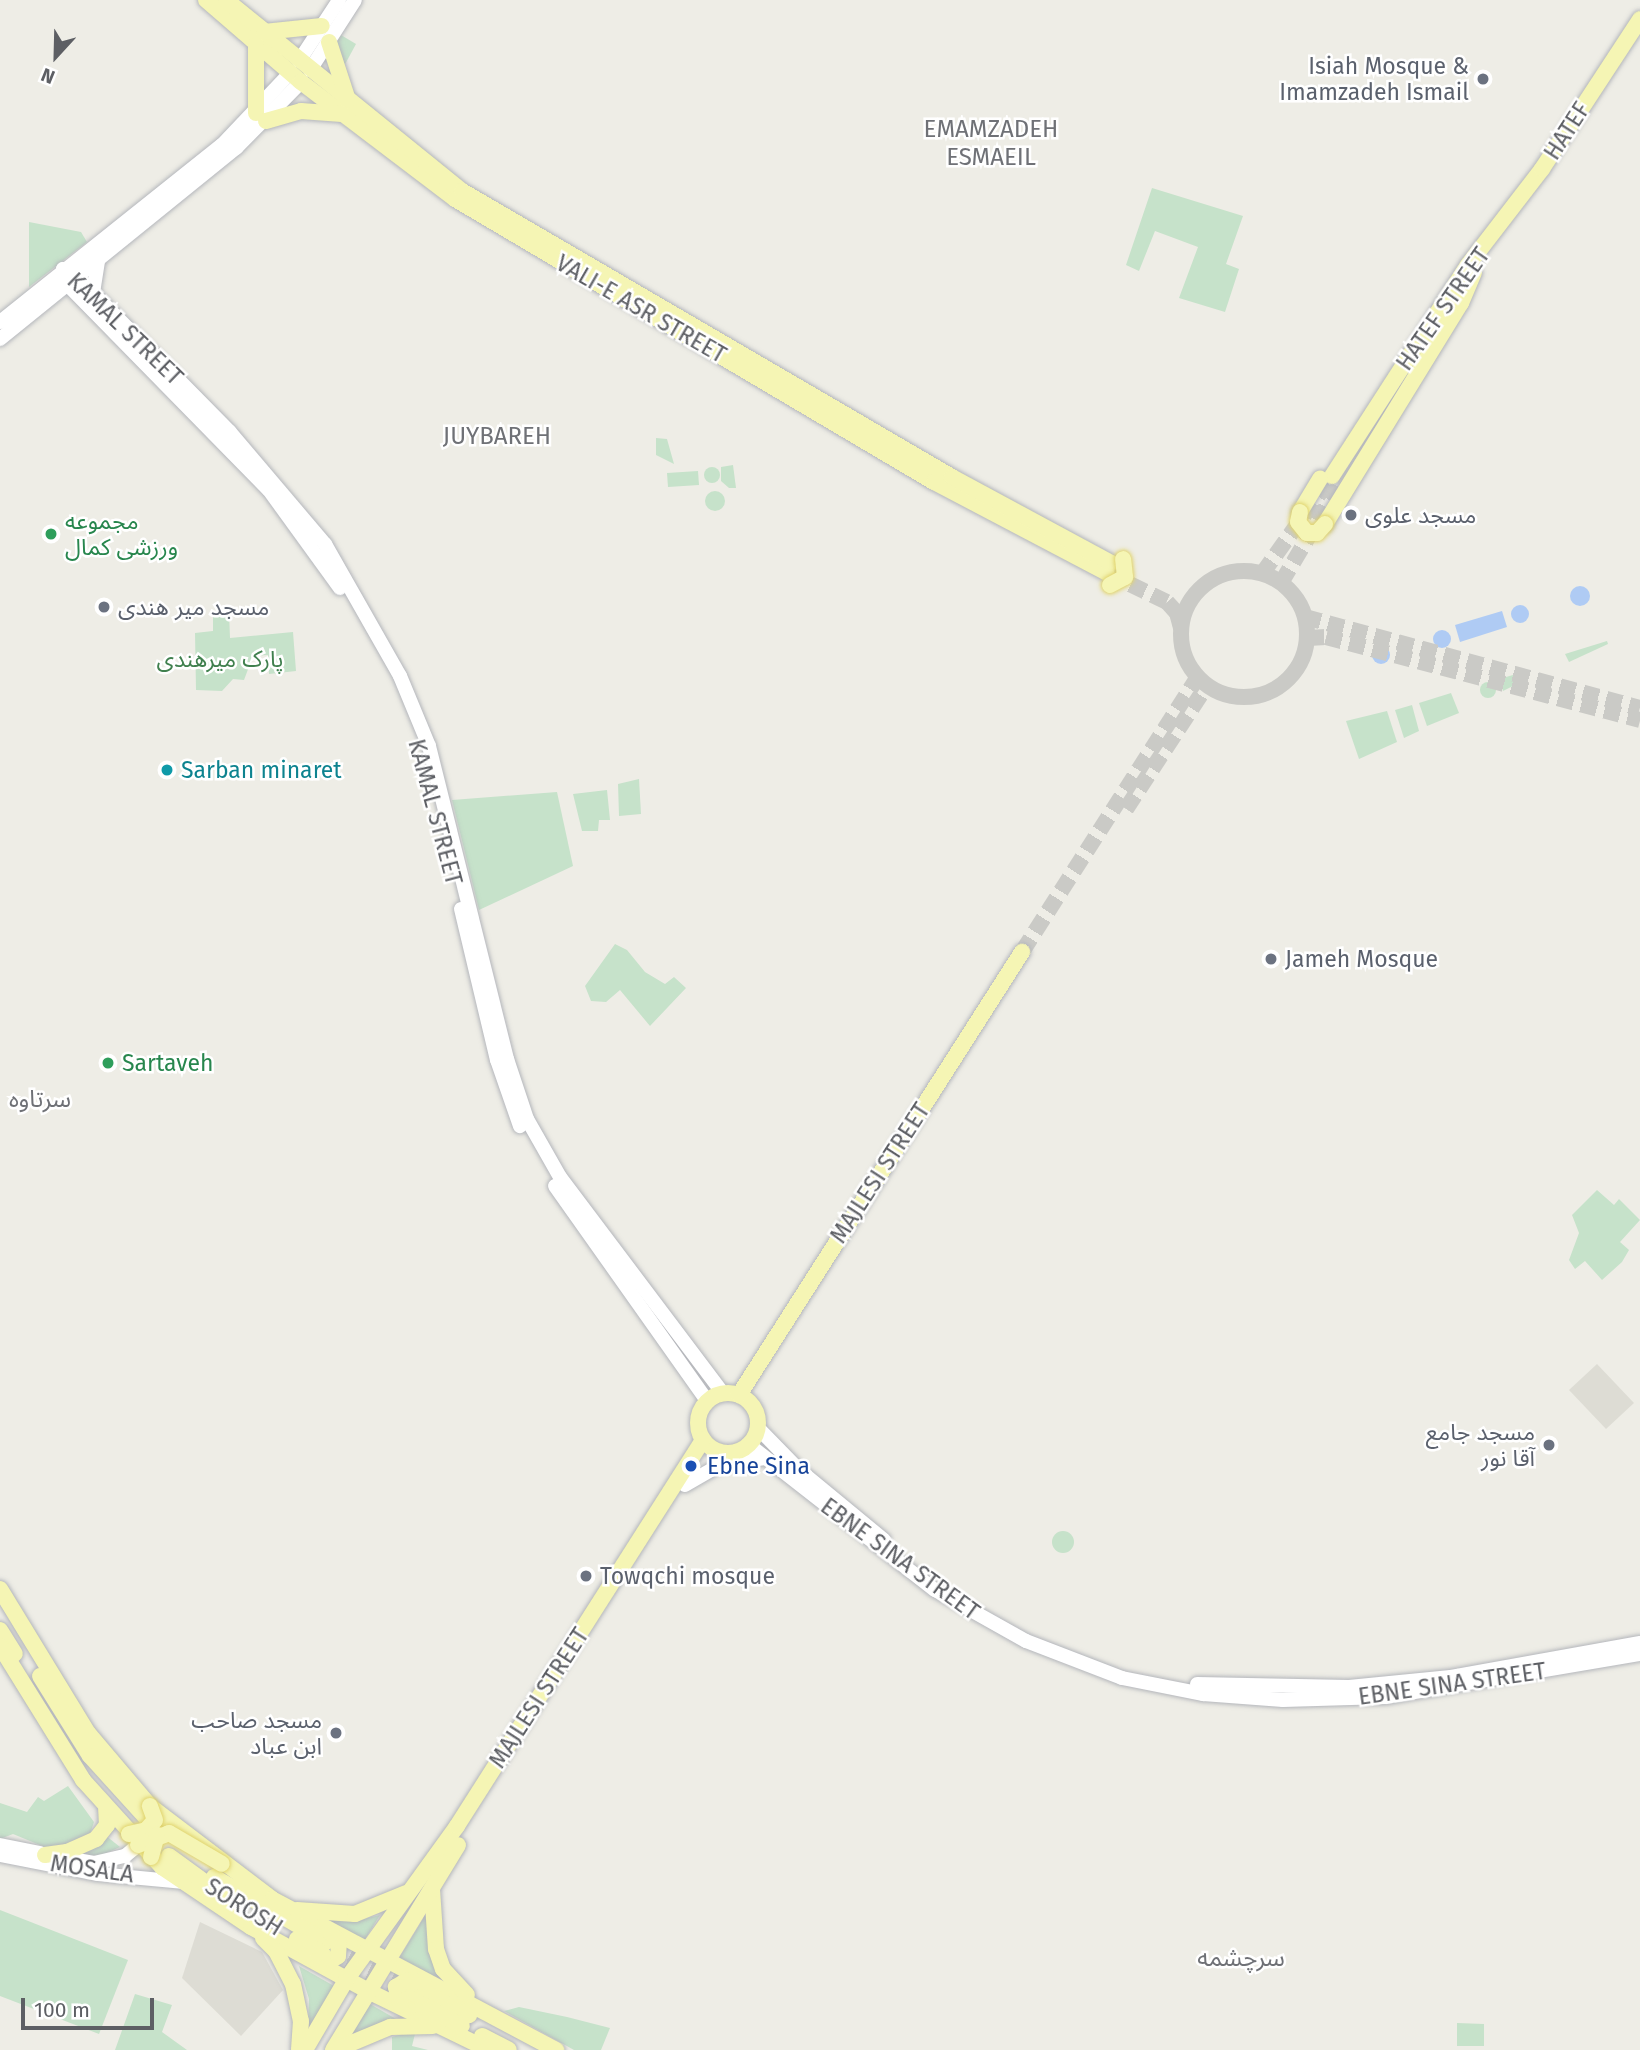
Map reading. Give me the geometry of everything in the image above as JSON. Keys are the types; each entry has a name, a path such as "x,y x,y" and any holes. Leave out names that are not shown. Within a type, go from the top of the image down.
{"main road":[{"name":"VALI-E ASR STREET","path":"206,0 260,38 455,199 839,418"},
{"name":"VALI-E ASR STREET","path":"226,0 260,38"},
{"path":"300,72 322,26 339,0"},
{"path":"0,322 99,254 261,117 329,42 355,0"},
{"name":"HATEF","path":"1491,241 1640,19"},
{"path":"261,117 260,38 322,26"},
{"path":"0,339 67,275 261,117 346,108 329,42"},
{"name":"HATEF STREET","path":"1331,479 1474,273 1491,241"},
{"name":"HATEF STREET","path":"1331,479 1468,265 1491,241"},
{"path":"45,298 58,295 88,297 99,254"},
{"path":"1331,479 1300,512 1298,522 1307,533 1317,533 1325,524 1461,303 1474,273"},
{"name":"KAMAL STREET","path":"67,275 268,490 313,545 367,631 421,750 497,1060 518,1122 545,1172 707,1401"},
{"name":"KAMAL STREET","path":"88,297 288,496 325,544 400,676 429,746 507,1059 527,1119 560,1177 736,1396"},
{"path":"839,418 868,418 1113,570 943,497 839,418"},
{"name":"MAJLESI STREET","path":"736,1396 1026,955"},
{"path":"736,1396 755,1412 763,1433 757,1452 732,1452 706,1443 698,1420 707,1401 736,1396"},
{"name":"EBNE SINA STREET","path":"763,1433 803,1473 947,1589 1024,1632 1112,1668 1252,1692 1385,1697 1640,1654"},
{"name":"MAJLESI STREET","path":"309,2043 346,1980 370,1946 427,1882 685,1486 706,1443"},
{"name":"MAJLESI STREET","path":"334,2049 390,1957 427,1882 706,1443"},
{"path":"685,1486 719,1465 757,1452"},
{"name":"EBNE SINA STREET","path":"757,1452 935,1590 1026,1641 1107,1675 1203,1694 1349,1687 1451,1677 1640,1643"},
{"path":"0,1589 144,1828 151,1857 251,1927 276,1951 293,1984 301,2021 299,2050"},
{"path":"0,1605 90,1756 144,1828"},
{"path":"0,1630 82,1762 144,1828 178,1836 288,1909 323,1947 346,1980 489,2050"},
{"path":"0,1646 61,1746 106,1808 222,1864"},
{"path":"46,1855 68,1853 96,1839 107,1825 106,1808"},
{"name":"MOSALA","path":"0,1845 94,1863 125,1856 144,1828"},
{"path":"172,1852 323,1947"},
{"name":"MOSALA","path":"0,1855 130,1877 184,1882"},
{"path":"125,1856 134,1861 130,1877"},
{"path":"288,1909 336,1914 368,1912 400,1899 427,1882 433,1931 443,1969 487,2013"},
{"path":"251,1927 323,1947 370,1946 442,1989 556,2050"},
{"path":"427,2021 401,2005 396,1987 414,1979 442,1989"},
{"path":"509,2050 411,1992 537,2050"},
{"path":"309,2043 333,2020 340,2029 334,2049"},
{"path":"334,2049 390,2027 429,2025 453,2032"}],"shaded area":[{"path":"1597,1364 1634,1403 1606,1429 1569,1390"},
{"path":"200,1922 262,1952 283,1990 241,2036 182,1978"}],"green space":[{"path":"341,35 356,44 343,68 334,48"},
{"path":"1152,188 1243,216 1226,264 1239,269 1225,312 1179,298 1198,247 1155,231 1139,271 1126,265"},
{"path":"29,222 81,232 87,242 29,287"},
{"path":"656,438 667,439 674,464 656,455"},
{"path":"733,465 736,488 729,488 721,481 721,467"},
{"path":"712,467 718,469 718,481 712,483 706,481 704,475 706,469"},
{"path":"698,471 699,485 668,487 667,473"},
{"path":"715,491 722,494 725,501 722,508 715,511 708,508 705,501 708,494"},
{"name":"پارک میرهندی","path":"229,611 230,638 293,632 296,671 269,674 268,655 253,656 244,680 233,679 222,691 196,690 195,633 213,631 213,613"},
{"path":"1607,641 1608,644 1569,662 1565,654"},
{"path":"1520,673 1523,681 1503,691 1499,679"},
{"path":"1488,682 1494,684 1494,696 1488,698 1482,696 1480,690 1482,684"},
{"path":"1451,693 1459,713 1427,726 1419,703"},
{"path":"1412,705 1419,731 1404,738 1395,710"},
{"path":"1387,711 1397,742 1359,759 1346,721"},
{"path":"639,779 641,814 619,816 618,784"},
{"path":"607,790 610,820 599,820 598,831 582,831 573,794"},
{"path":"557,792 573,866 479,910 452,800"},
{"path":"615,944 627,950 645,972 665,984 674,977 686,988 650,1026 620,990 606,1002 591,1001 585,986"},
{"path":"1597,1190 1614,1205 1619,1199 1640,1220 1620,1242 1629,1250 1622,1262 1602,1280 1585,1261 1575,1269 1569,1260 1579,1233 1572,1215"},
{"path":"1063,1531 1071,1534 1074,1542 1071,1550 1063,1553 1055,1550 1052,1542 1055,1534"},
{"path":"68,1786 94,1822 89,1837 72,1848 47,1848 13,1834 0,1839 0,1803 27,1812 38,1797 44,1801"},
{"path":"105,1835 120,1847 102,1855 78,1856"},
{"path":"0,1910 128,1960 99,2034 0,1996"},
{"path":"312,1914 355,1921 380,1915 364,1941"},
{"path":"426,1914 433,1962 445,1986 398,1960"},
{"path":"299,1966 334,1986 308,2030 309,1999"},
{"path":"135,1994 172,2005 162,2032 187,2050 115,2050"},
{"path":"370,2004 403,2023 350,2038"},
{"path":"519,2007 610,2028 601,2050 574,2050 504,2011"},
{"path":"1457,2023 1484,2024 1484,2046 1457,2046"},
{"path":"416,2030 412,2046 428,2050 392,2050 392,2037"}],"water":[{"path":"1580,586 1587,589 1590,596 1587,603 1580,606 1573,603 1570,596 1573,589"},
{"path":"1520,605 1526,608 1529,614 1526,620 1520,623 1514,620 1511,614 1514,608"},
{"path":"1502,611 1507,627 1460,642 1455,625"},
{"path":"1438,630 1446,630 1451,639 1449,646 1438,648 1433,643 1433,635"},
{"path":"1381,646 1387,649 1390,655 1387,661 1381,664 1375,661 1372,655 1375,649"}],"tunnel":[{"path":"1262,574 1332,476"},
{"path":"1281,583 1341,482"},
{"path":"1244,571 1268,576 1288,590 1302,610 1307,634 1302,658 1288,678 1268,692 1244,697 1220,692 1200,678 1186,658 1181,634 1186,610 1200,590 1220,576 1244,571"},
{"path":"1109,574 1167,602 1177,613 1181,628"},
{"path":"1305,617 1640,708"},
{"path":"1308,638 1326,637 1640,720"},
{"path":"1022,952 1198,677"},
{"path":"1126,809 1207,685"},
{"path":"329,1943 414,1987"},
{"path":"324,1954 407,1997"}],"place":[{"name":"Isiah Mosque & Imamzadeh Ismail","path":"1483,79"},
{"name":"مسجد علوی","path":"1351,515"},
{"name":"مجموعه ورزشی کمال","path":"51,534"},
{"name":"مسجد میر هندی","path":"104,607"},
{"name":"Sarban minaret","path":"167,770"},
{"name":"Jameh Mosque","path":"1271,959"},
{"name":"Sartaveh","path":"108,1063"},
{"name":"مسجد جامع آقا نور","path":"1549,1445"},
{"name":"Ebne Sina","path":"691,1466"},
{"name":"Towqchi mosque","path":"586,1576"},
{"name":"مسجد صاحب ابن عباد","path":"336,1733"}],"district":[{"name":"EMAMZADEH ESMAEIL","path":"991,144"},
{"name":"JUYBAREH","path":"497,437"},
{"name":"سرتاوه","path":"40,1100"},
{"name":"سرچشمه","path":"1241,1959"}]}
